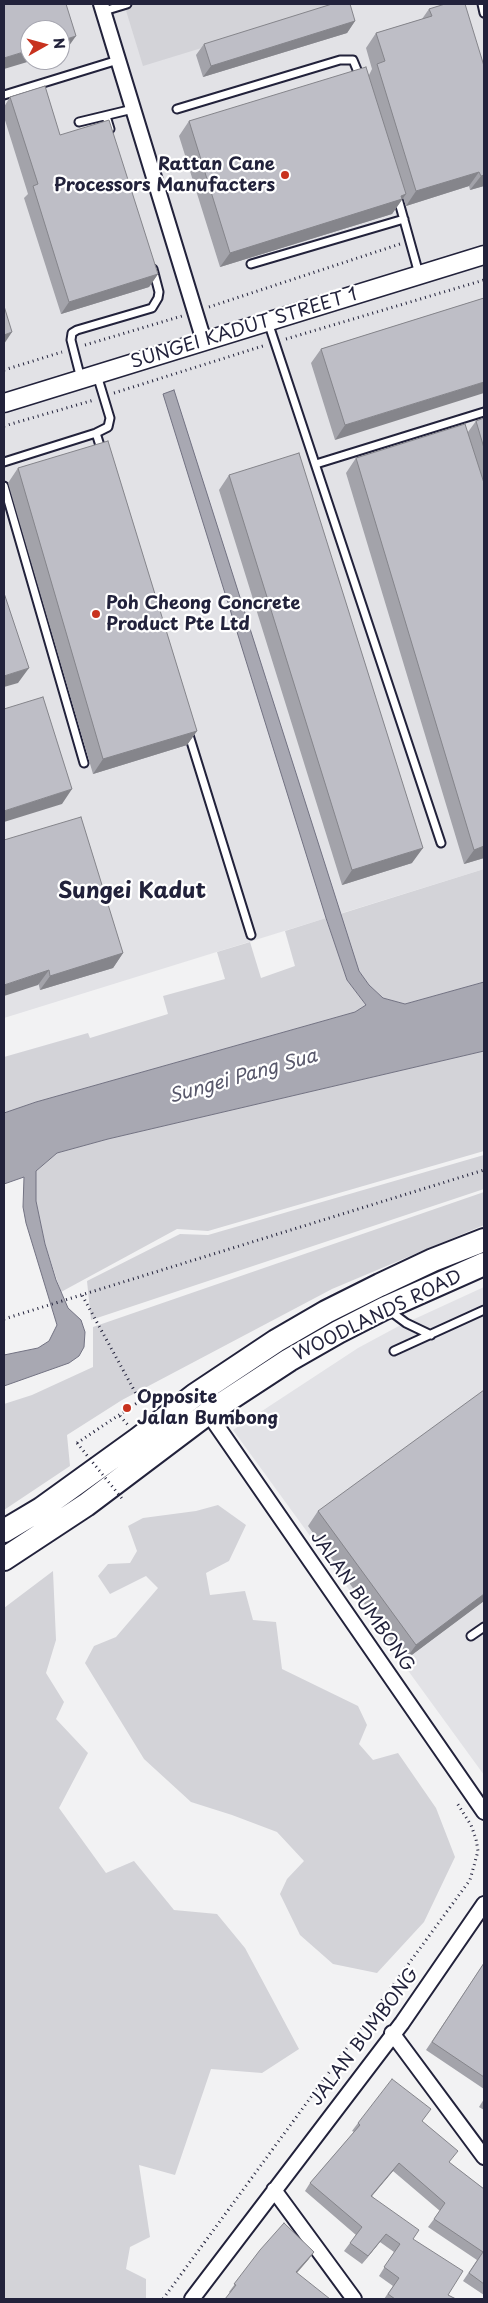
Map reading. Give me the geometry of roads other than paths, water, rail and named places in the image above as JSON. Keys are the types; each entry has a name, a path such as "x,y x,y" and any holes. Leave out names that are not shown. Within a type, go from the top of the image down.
{"main road":[{"name":"WOODLANDS ROAD","path":"4,1531 41,1509 195,1395 276,1341 326,1312 380,1285 433,1260 484,1240"},
{"name":"WOODLANDS ROAD","path":"4,1559 86,1505 208,1413 289,1360 385,1308 484,1264"}],"street":[{"path":"102,7 204,341"},
{"name":"SUNGEI KADUT STREET 1","path":"4,403 484,254"},
{"name":"JALAN BUMBONG","path":"208,1413 484,1812"},
{"name":"JALAN BUMBONG","path":"192,2299 392,2033 402,2023 484,1904"},
{"path":"392,2033 484,2157"},
{"path":"274,2190 354,2299"}],"lane":[{"path":"102,7 127,4"},
{"path":"482,4 484,12"},
{"path":"4,95 118,60"},
{"path":"177,110 340,60 353,60 362,84"},
{"path":"79,122 133,109"},
{"path":"106,116 112,134"},
{"path":"393,182 419,274"},
{"path":"251,264 404,219"},
{"path":"4,462 96,433 108,427 110,423 104,397 89,377 71,340 72,333 152,308 159,292 149,257"},
{"path":"268,321 441,843"},
{"path":"316,464 484,412"},
{"path":"456,421 458,430"},
{"path":"96,433 105,461"},
{"path":"4,486 84,763"},
{"path":"187,727 251,935"},
{"path":"385,1308 406,1323 431,1335"},
{"path":"394,1351 484,1310"},
{"path":"471,1636 484,1627"}],"water":[{"name":"Sungei Pang Sua","path":"174,390 359,971 369,985 383,998 405,1004 484,982 484,1051 108,1139 57,1153 36,1171 36,1201 45,1244 56,1280 68,1308 81,1320 85,1332 84,1347 79,1356 69,1363 4,1386 4,1355 38,1348 49,1341 57,1325 26,1223 23,1207 24,1177 4,1184 4,1113 36,1102 355,1012 366,1005 347,980 326,918 163,394"}],"place":[{"name":"Rattan Cane Processors Manufacters","path":"285,175"},
{"name":"Poh Cheong Concrete Product Pte Ltd","path":"96,614"},
{"name":"Opposite Jalan Bumbong","path":"127,1408"}],"district":[{"name":"Sungei Kadut","path":"132,892"}]}
